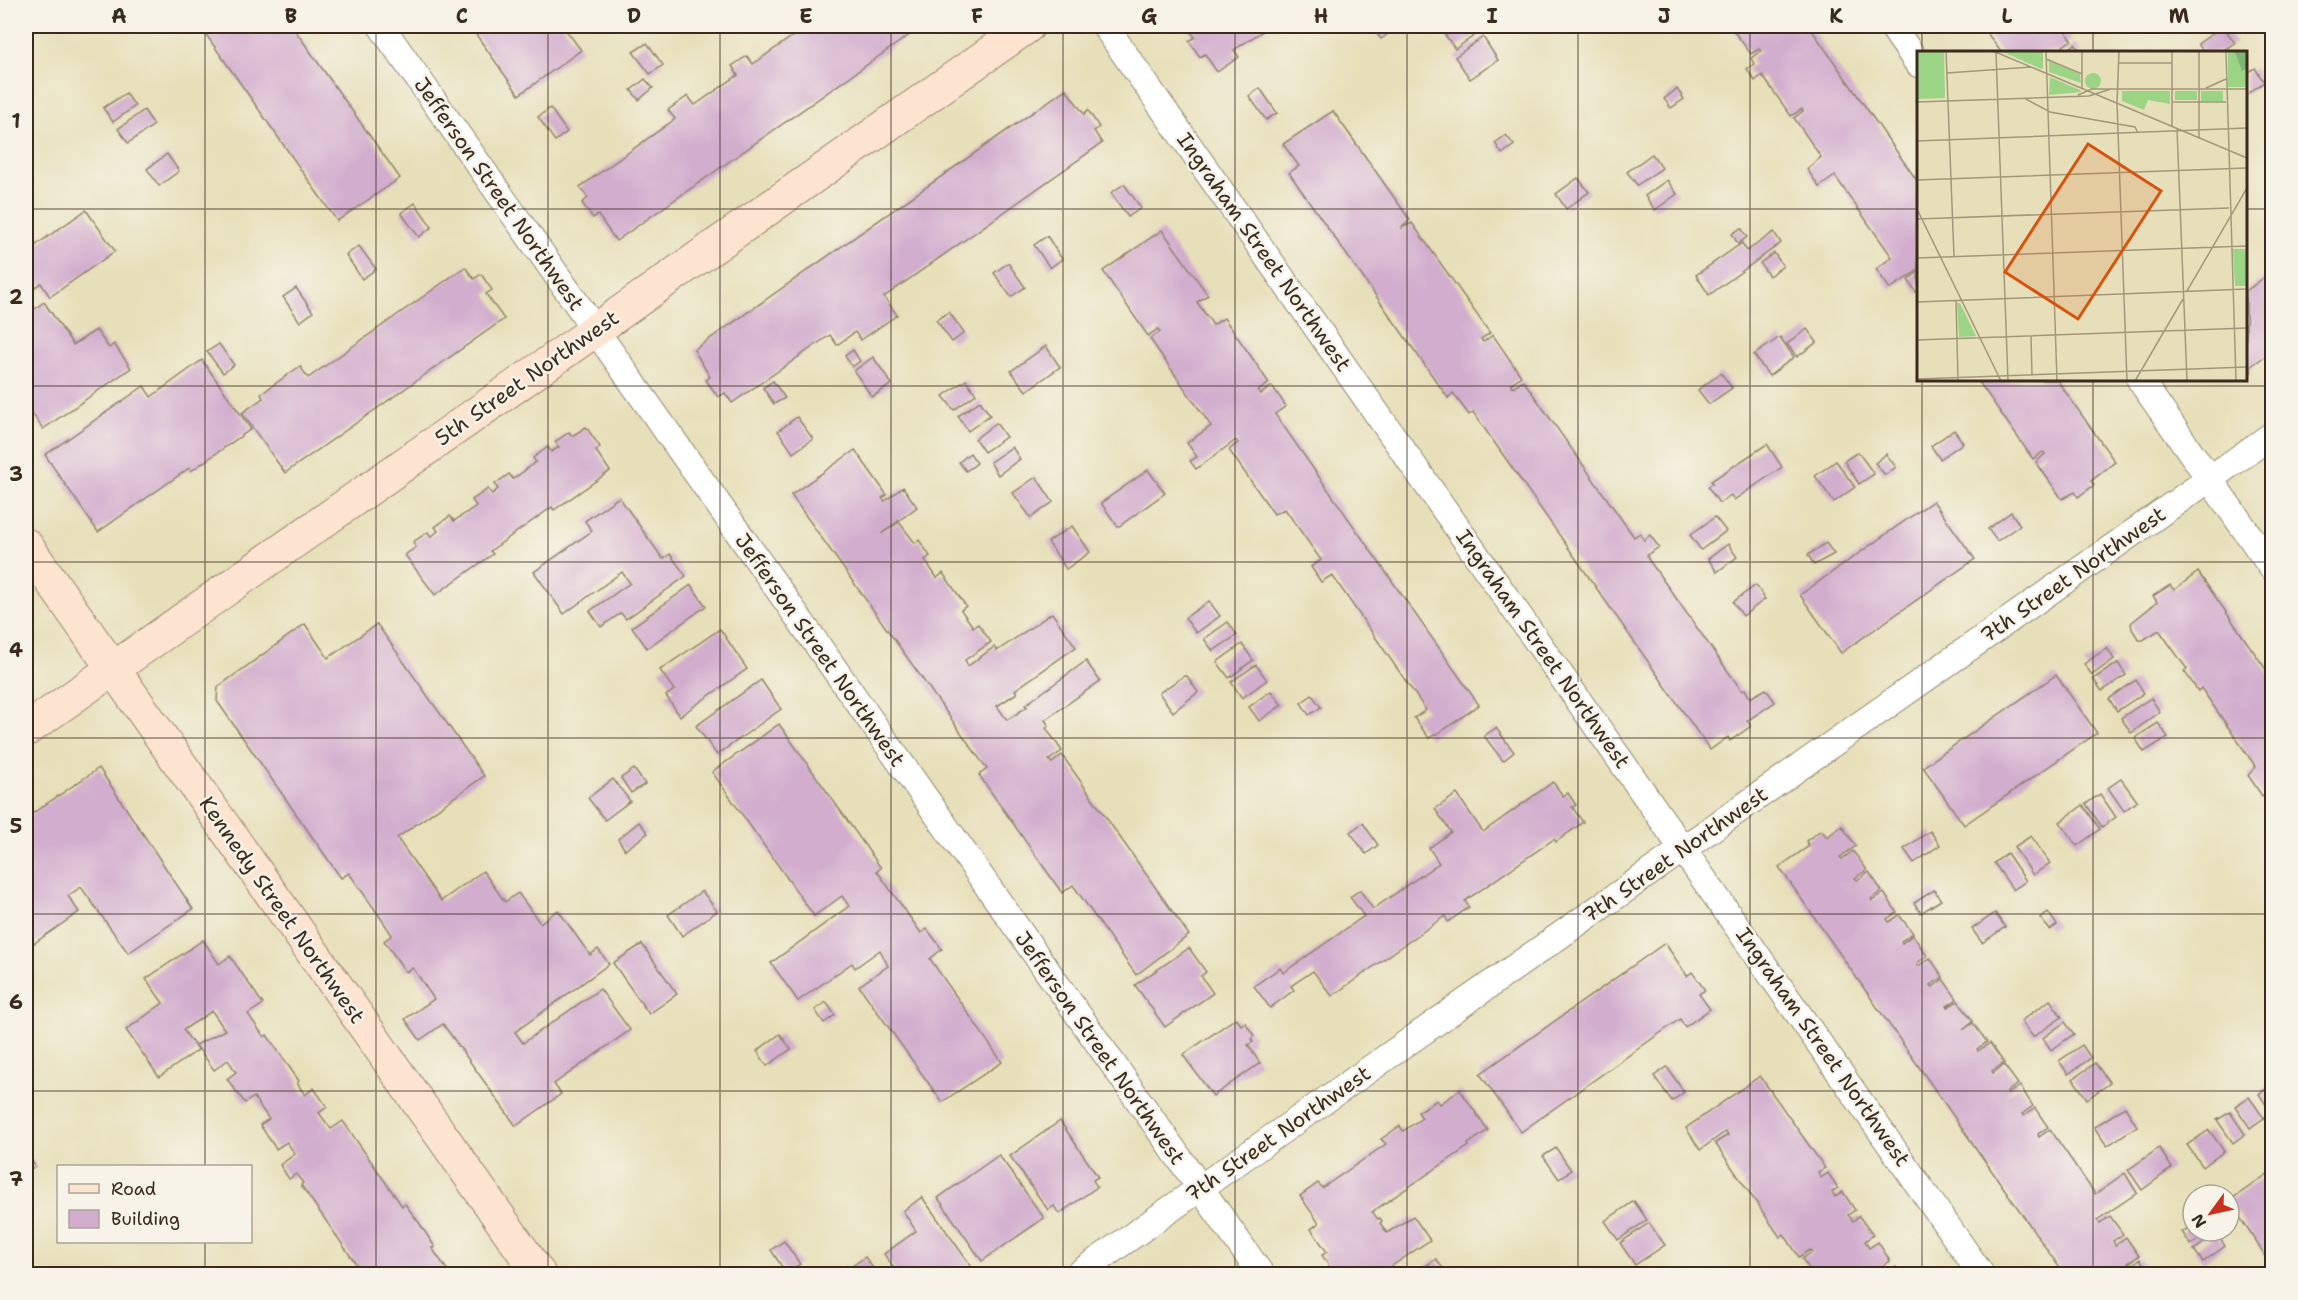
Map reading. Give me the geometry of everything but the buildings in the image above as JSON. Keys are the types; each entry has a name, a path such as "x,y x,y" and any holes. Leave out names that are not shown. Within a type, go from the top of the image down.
{"street":[{"name":"Jefferson Street Northwest","path":"381,26 1261,1275"},
{"name":"5th Street Northwest","path":"26,730 1028,26"},
{"name":"Ingraham Street Northwest","path":"1104,26 1981,1275"},
{"path":"1892,26 1917,63"},
{"path":"2141,381 2272,568"},
{"name":"7th Street Northwest","path":"1078,1275 2272,435"},
{"name":"Kennedy Street Northwest","path":"26,545 539,1275"}]}
